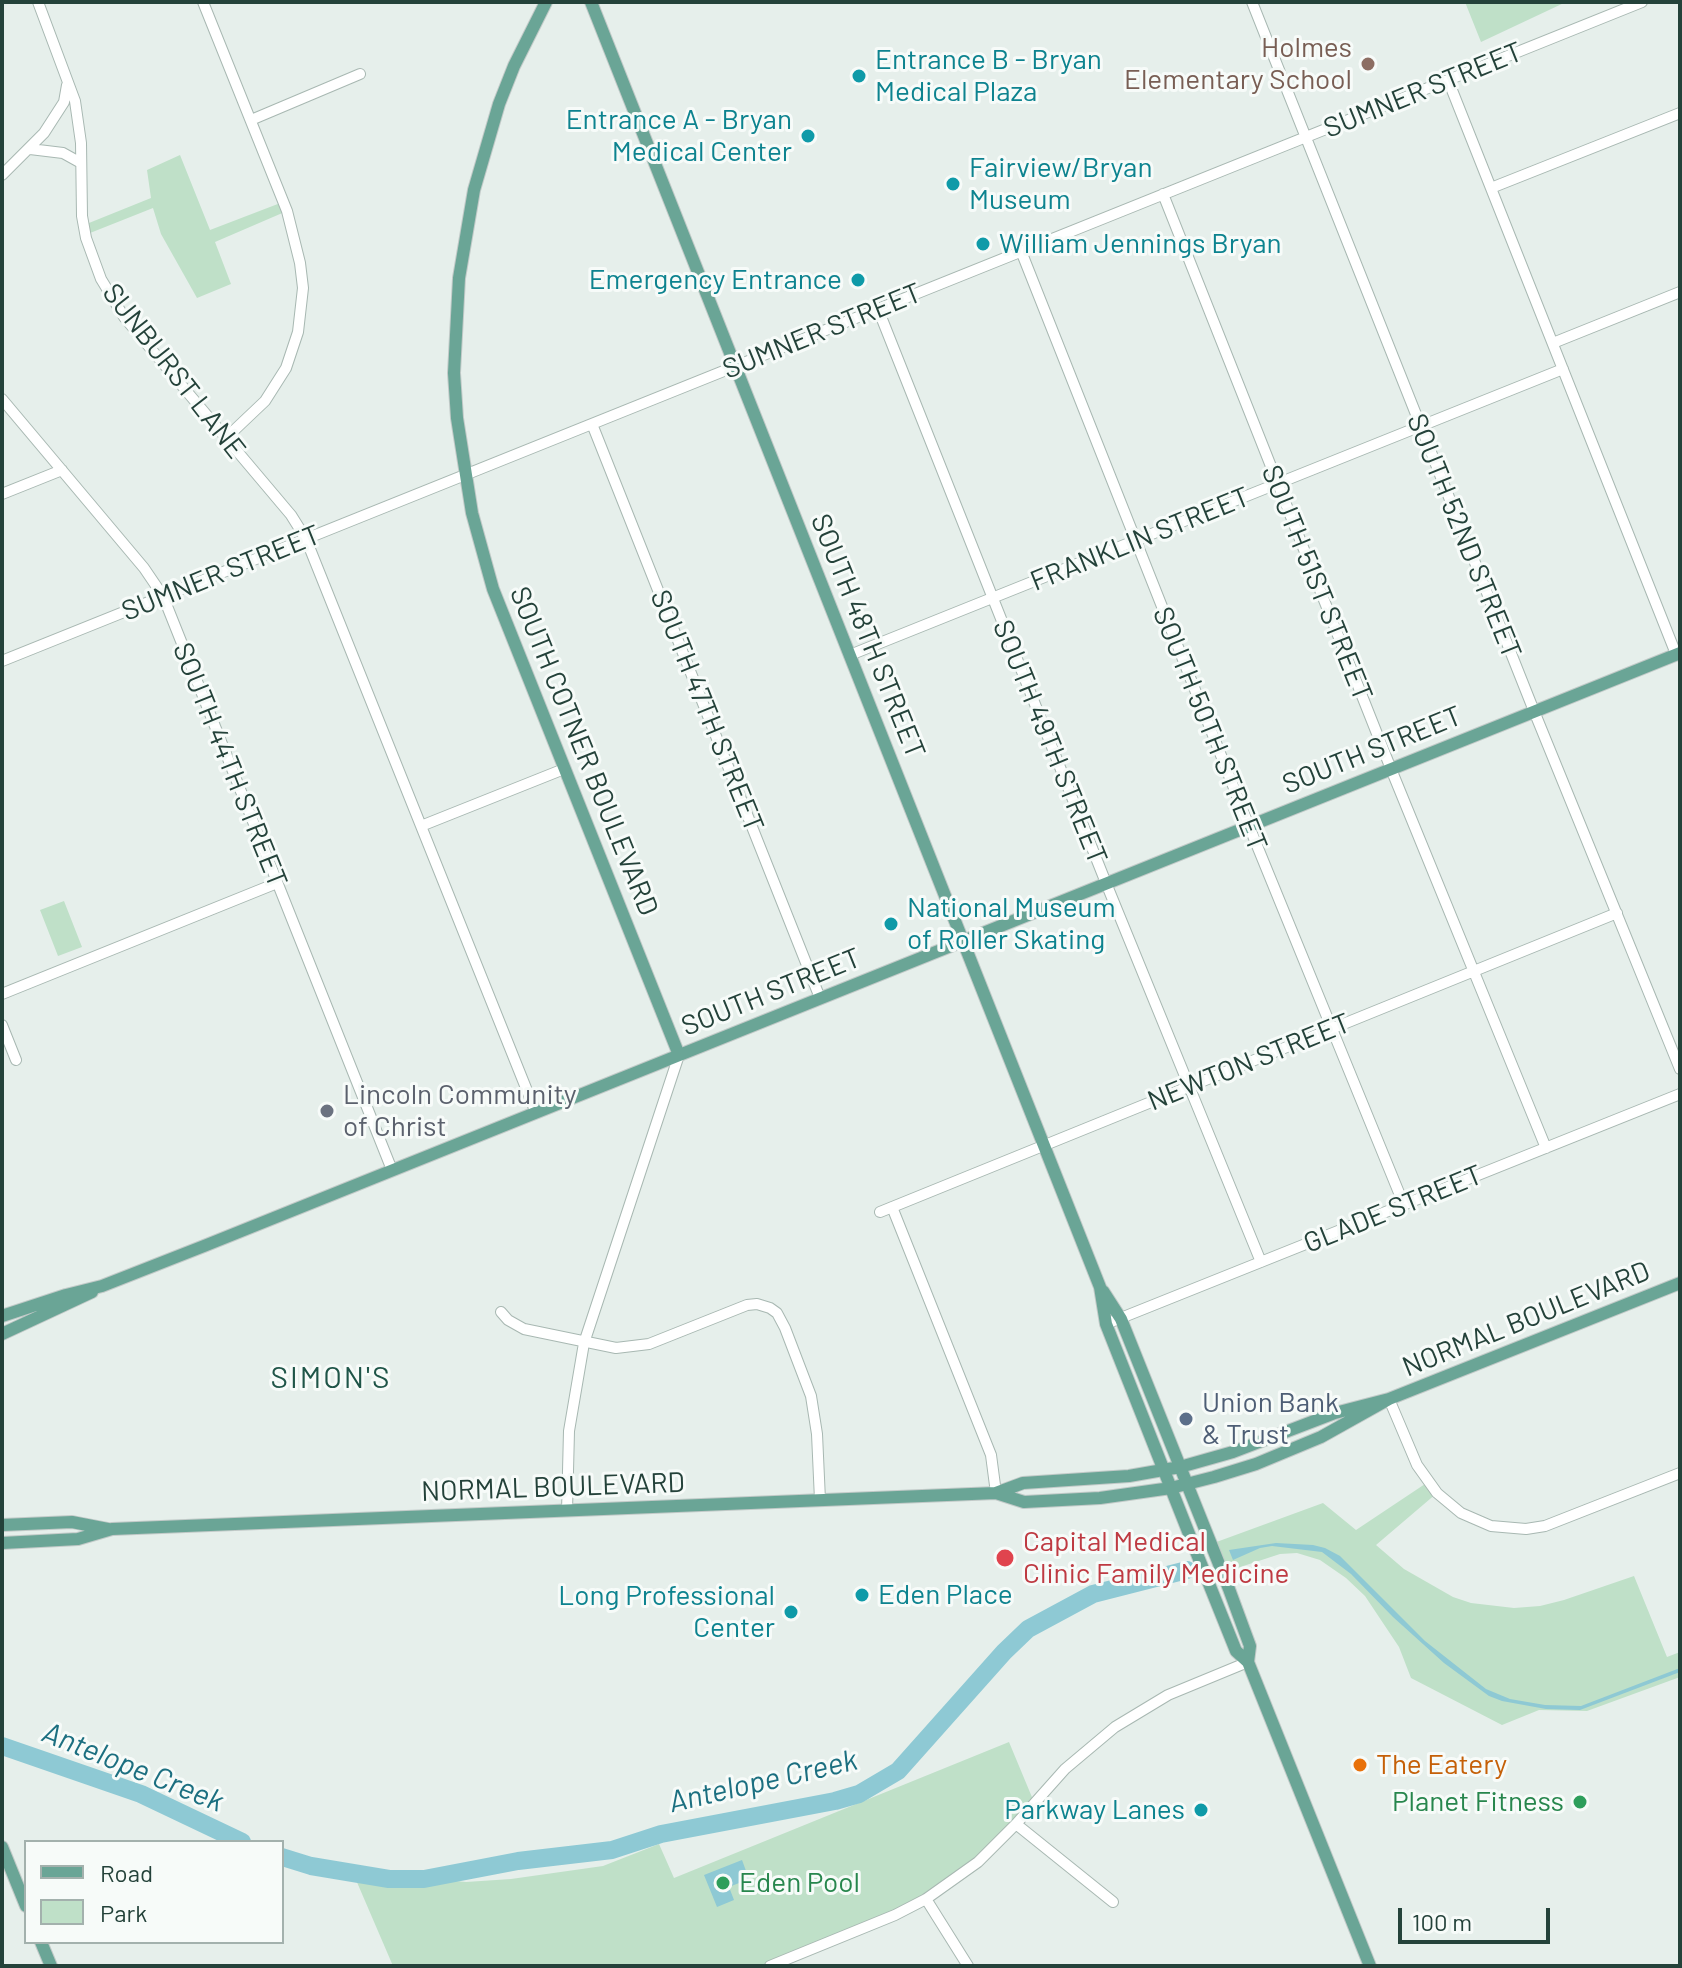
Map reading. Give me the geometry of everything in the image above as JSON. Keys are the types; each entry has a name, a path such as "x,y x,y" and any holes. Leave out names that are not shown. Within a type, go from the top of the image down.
{"main road":[{"name":"SOUTH COTNER BOULEVARD","path":"546,2 514,66 477,176 459,278 454,373 457,418 478,538 493,589 679,1055"},
{"name":"SOUTH 48TH STREET","path":"591,2 1045,1145 1100,1287 1106,1324 1171,1488 1236,1651 1248,1662 1370,1966"},
{"name":"SOUTH STREET","path":"2,1316 102,1286 1678,653"},
{"name":"NORMAL BOULEVARD","path":"2,1525 72,1522 112,1529 567,1511 996,1493 1023,1483 1105,1479 1180,1467 1236,1451 1335,1413 1389,1399 1680,1283"},
{"name":"SOUTH STREET","path":"2,1334 80,1300 102,1286"},
{"name":"SOUTH 48TH STREET","path":"1100,1287 1121,1319 1187,1484 1250,1646 1248,1662"},
{"name":"NORMAL BOULEVARD","path":"996,1493 1024,1502 1100,1498 1171,1488 1277,1455 1338,1429 1389,1399"},
{"name":"NORMAL BOULEVARD","path":"2,1543 78,1539 112,1529"},
{"path":"2,1847 24,1901"},
{"path":"42,1944 51,1966"}],"street":[{"name":"SUNBURST LANE","path":"38,2 66,72 79,124 82,216 92,259 124,317 291,515 306,539 536,1113"},
{"path":"203,2 294,235 300,263 302,310 293,351 276,385 250,417 226,438"},
{"name":"SOUTH 52ND STREET","path":"1252,2 1680,1069"},
{"name":"SUMNER STREET","path":"2,661 1642,2"},
{"path":"2,175 30,149 62,106 67,93 66,72"},
{"path":"251,120 360,74"},
{"path":"1448,80 1678,653"},
{"path":"1491,188 1680,113"},
{"path":"30,149 63,153 81,163"},
{"name":"SOUTH 51ST STREET","path":"1163,194 1391,769 1546,1148"},
{"name":"SOUTH 50TH STREET","path":"1021,251 1249,826 1404,1205"},
{"path":"1553,343 1680,292"},
{"name":"SOUTH 49TH STREET","path":"878,309 1106,883 1261,1262"},
{"name":"FRANKLIN STREET","path":"850,655 1563,369"},
{"name":"SOUTH 44TH STREET","path":"2,399 144,568 163,596 392,1170"},
{"name":"SOUTH 47TH STREET","path":"592,424 820,998"},
{"path":"2,494 62,470"},
{"path":"421,826 564,769"},
{"path":"2,994 277,883"},
{"name":"NEWTON STREET","path":"880,1212 1617,913"},
{"path":"2,1025 16,1060"},
{"path":"567,1511 569,1427 584,1343 679,1055"},
{"name":"GLADE STREET","path":"1106,1324 1680,1094"},
{"path":"892,1207 991,1455 996,1493"},
{"path":"501,1312 522,1328 609,1348 633,1347 742,1306 757,1304 770,1308 782,1321 811,1396 817,1434 820,1500"},
{"path":"1389,1399 1417,1465 1437,1493 1461,1513 1491,1526 1526,1529 1545,1526 1679,1476"},
{"path":"770,1966 798,1961 926,1899 978,1862 1065,1769 1115,1727 1168,1695 1248,1662"},
{"path":"1016,1824 1113,1902"},
{"path":"926,1899 968,1966"}],"green space":[{"path":"1465,2 1566,2 1481,42"},
{"path":"180,155 210,230 283,202 287,211 215,242 231,284 197,298 161,234 153,208 85,235 84,225 151,198 147,170"},
{"path":"64,901 82,947 58,956 40,910"},
{"path":"1428,1482 1437,1493 1376,1545 1404,1569 1453,1597 1471,1603 1514,1608 1564,1600 1634,1576 1667,1657 1680,1652 1680,1677 1587,1711 1539,1710 1502,1725 1411,1678 1399,1647 1365,1596 1320,1560 1297,1553 1280,1554 1222,1573 1211,1544 1323,1503 1356,1530"},
{"path":"1009,1742 1034,1802 1016,1824 926,1899 770,1966 393,1966 350,1866 402,1876 466,1882 511,1879 603,1866 659,1844 674,1878"}],"water":[{"path":"1276,1543 1313,1545 1340,1556 1425,1641 1486,1689 1510,1699 1545,1705 1581,1706 1680,1668 1680,1672 1580,1710 1546,1709 1502,1701 1489,1696 1444,1663 1351,1574 1322,1552 1272,1546 1233,1560 1229,1550"},
{"name":"Eden Pool","path":"742,1860 749,1879 729,1887 734,1900 717,1907 704,1875"}],"waterway":[{"name":"Antelope Creek","path":"284,1858 311,1866 389,1879 424,1879 518,1861 612,1850 661,1834 859,1794 898,1771 1028,1629 1093,1594 1187,1570"},
{"name":"Antelope Creek","path":"2,1746 141,1794 238,1840"}],"place":[{"name":"Holmes Elementary School","path":"1368,64"},
{"name":"Entrance B - Bryan Medical Plaza","path":"859,76"},
{"name":"Entrance A - Bryan Medical Center","path":"808,136"},
{"name":"Fairview/Bryan Museum","path":"953,184"},
{"name":"William Jennings Bryan","path":"983,244"},
{"name":"Emergency Entrance","path":"858,280"},
{"name":"National Museum of Roller Skating","path":"891,924"},
{"name":"Lincoln Community of Christ","path":"327,1111"},
{"name":"Union Bank & Trust","path":"1186,1419"},
{"name":"Capital Medical Clinic Family Medicine","path":"1005,1558"},
{"name":"Eden Place","path":"862,1595"},
{"name":"Long Professional Center","path":"791,1612"},
{"name":"The Eatery","path":"1360,1765"},
{"name":"Planet Fitness","path":"1580,1802"},
{"name":"Parkway Lanes","path":"1201,1810"},
{"name":"Eden Pool","path":"723,1883"}],"district":[{"name":"SIMON'S","path":"331,1378"}]}
